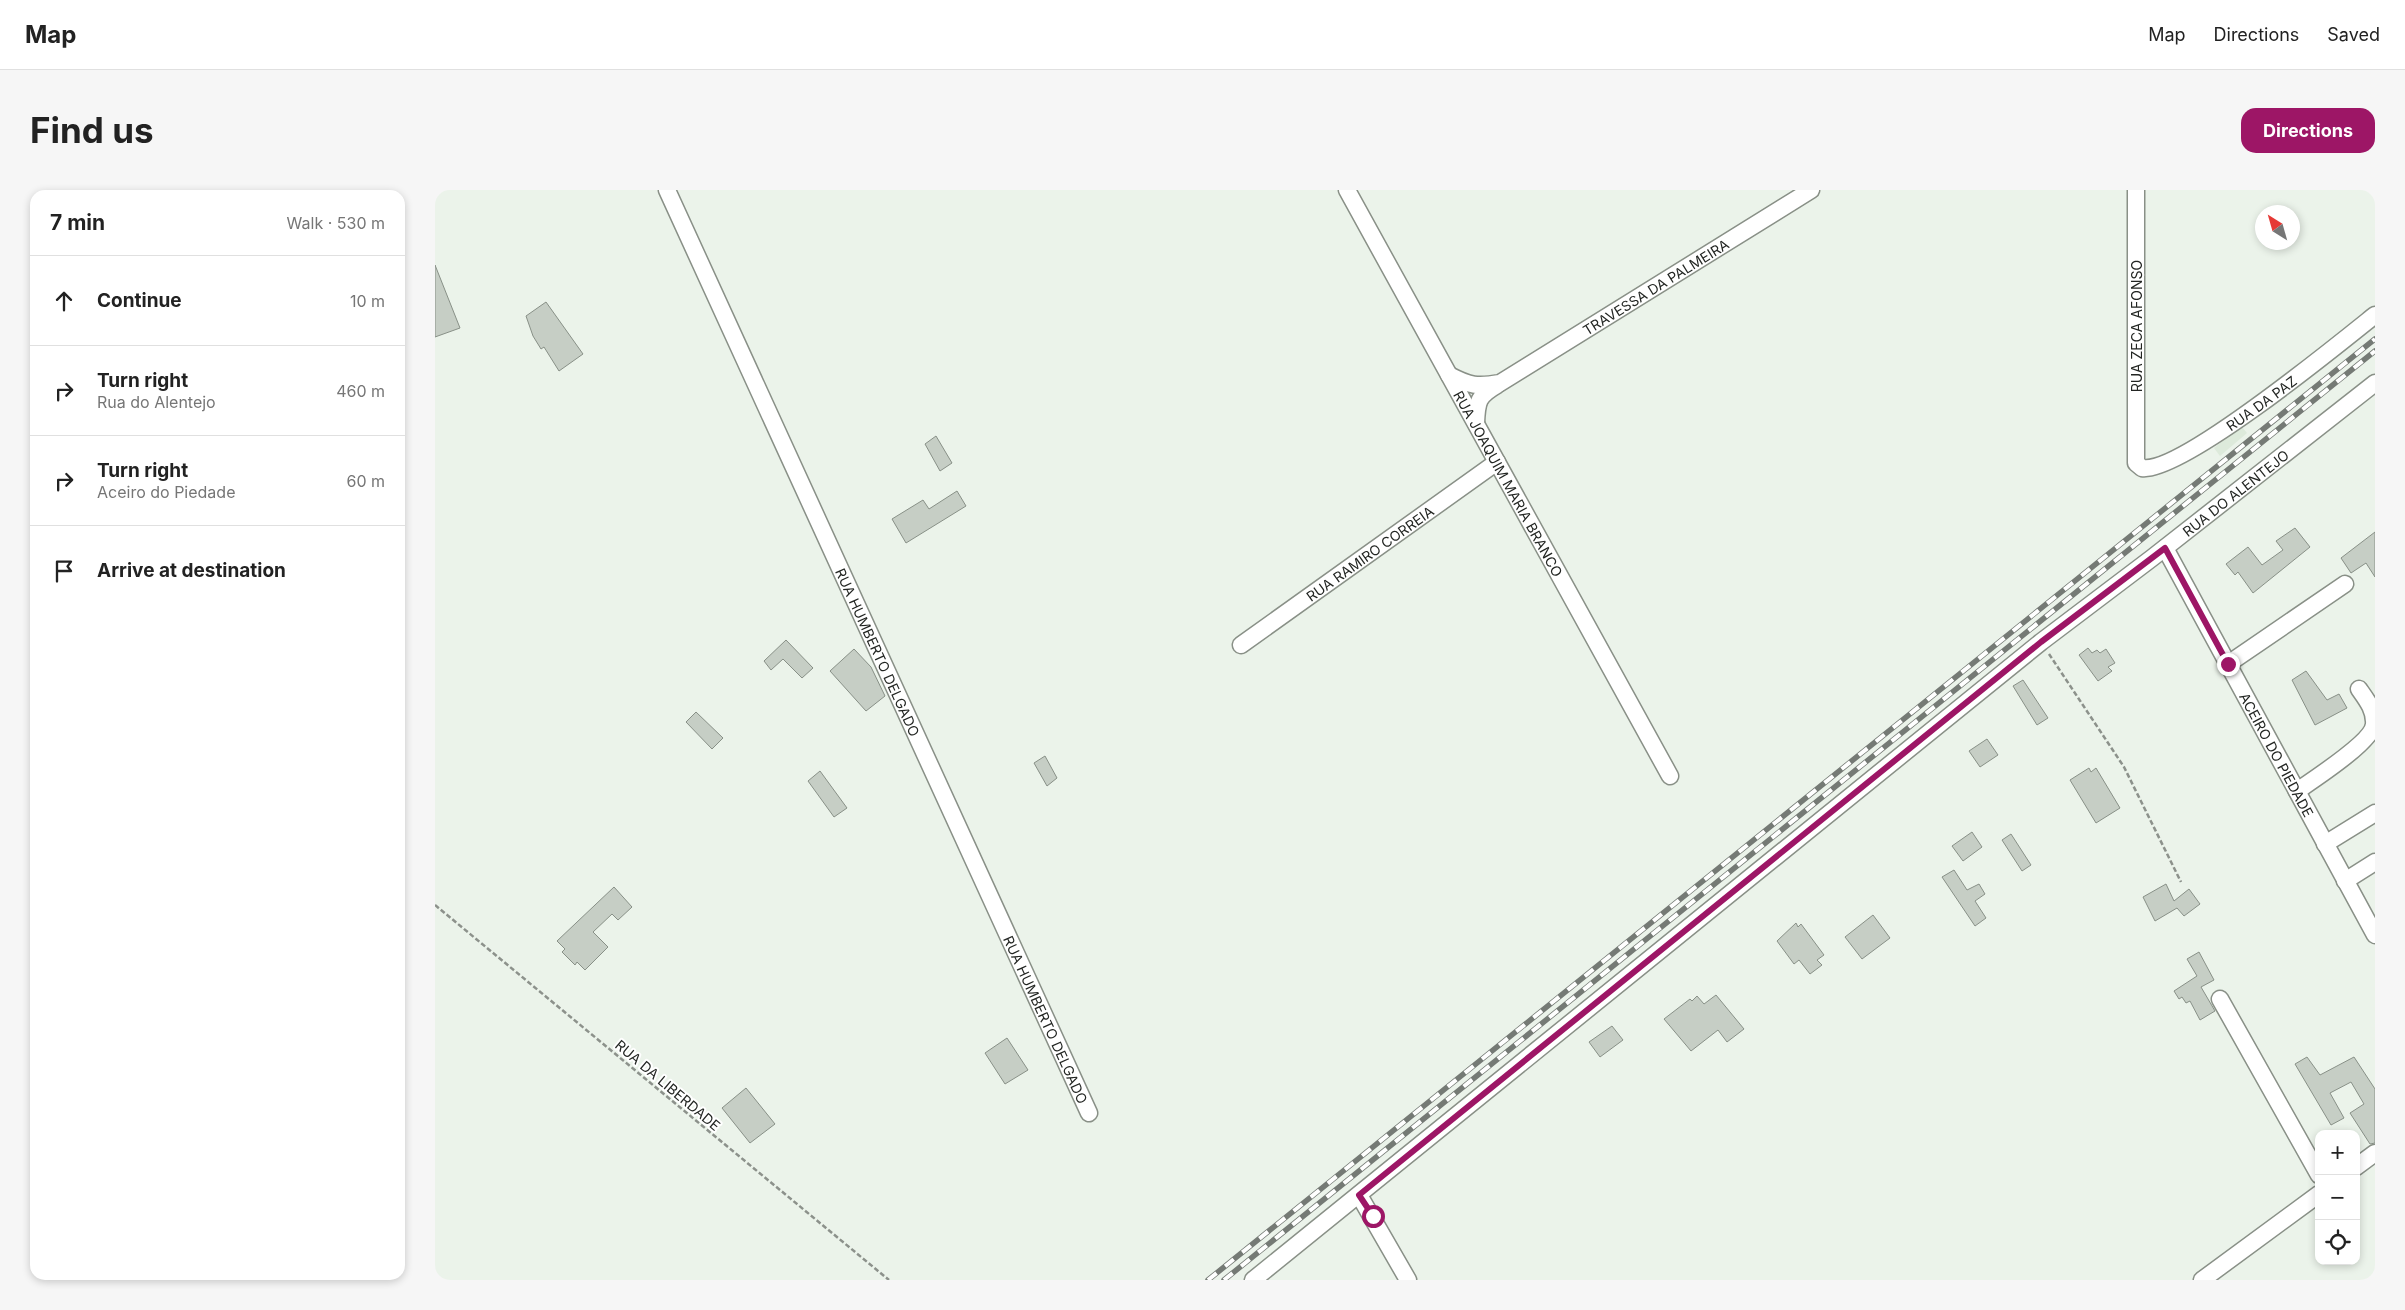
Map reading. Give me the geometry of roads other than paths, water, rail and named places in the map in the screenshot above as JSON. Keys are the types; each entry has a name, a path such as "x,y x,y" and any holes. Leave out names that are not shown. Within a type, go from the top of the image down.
{"street":[{"name":"RUA HUMBERTO DELGADO","path":"667,190 1089,1113"},
{"name":"RUA JOAQUIM MARIA BRANCO","path":"1347,190 1669,776"},
{"name":"TRAVESSA DA PALMEIRA","path":"1476,423 1477,405 1483,393 1811,190"},
{"name":"RUA ZECA AFONSO","path":"2136,190 2136,463"},
{"name":"RUA DA PAZ","path":"2136,463 2145,469 2168,462 2199,446 2314,364 2375,314"},
{"name":"TRAVESSA DA PALMEIRA","path":"1449,375 1467,385 1479,386 1500,383"},
{"name":"RUA DO ALENTEJO","path":"1253,1280 2041,642 2165,548 2375,383"},
{"name":"RUA RAMIRO CORREIA","path":"1241,645 1497,462"},
{"name":"ACEIRO DO PIEDADE","path":"2165,548 2375,935"},
{"path":"2228,664 2345,584"},
{"path":"2297,792 2367,739 2375,724 2372,709 2359,689"},
{"path":"2325,844 2375,813"},
{"path":"2345,881 2375,862"},
{"path":"2220,999 2315,1168"},
{"path":"2360,1164 2375,1153"},
{"path":"1359,1195 1408,1280"},
{"path":"2202,1280 2315,1197"}],"railway":[{"path":"1208,1280 2375,339"},
{"path":"1224,1280 2375,351"}]}
